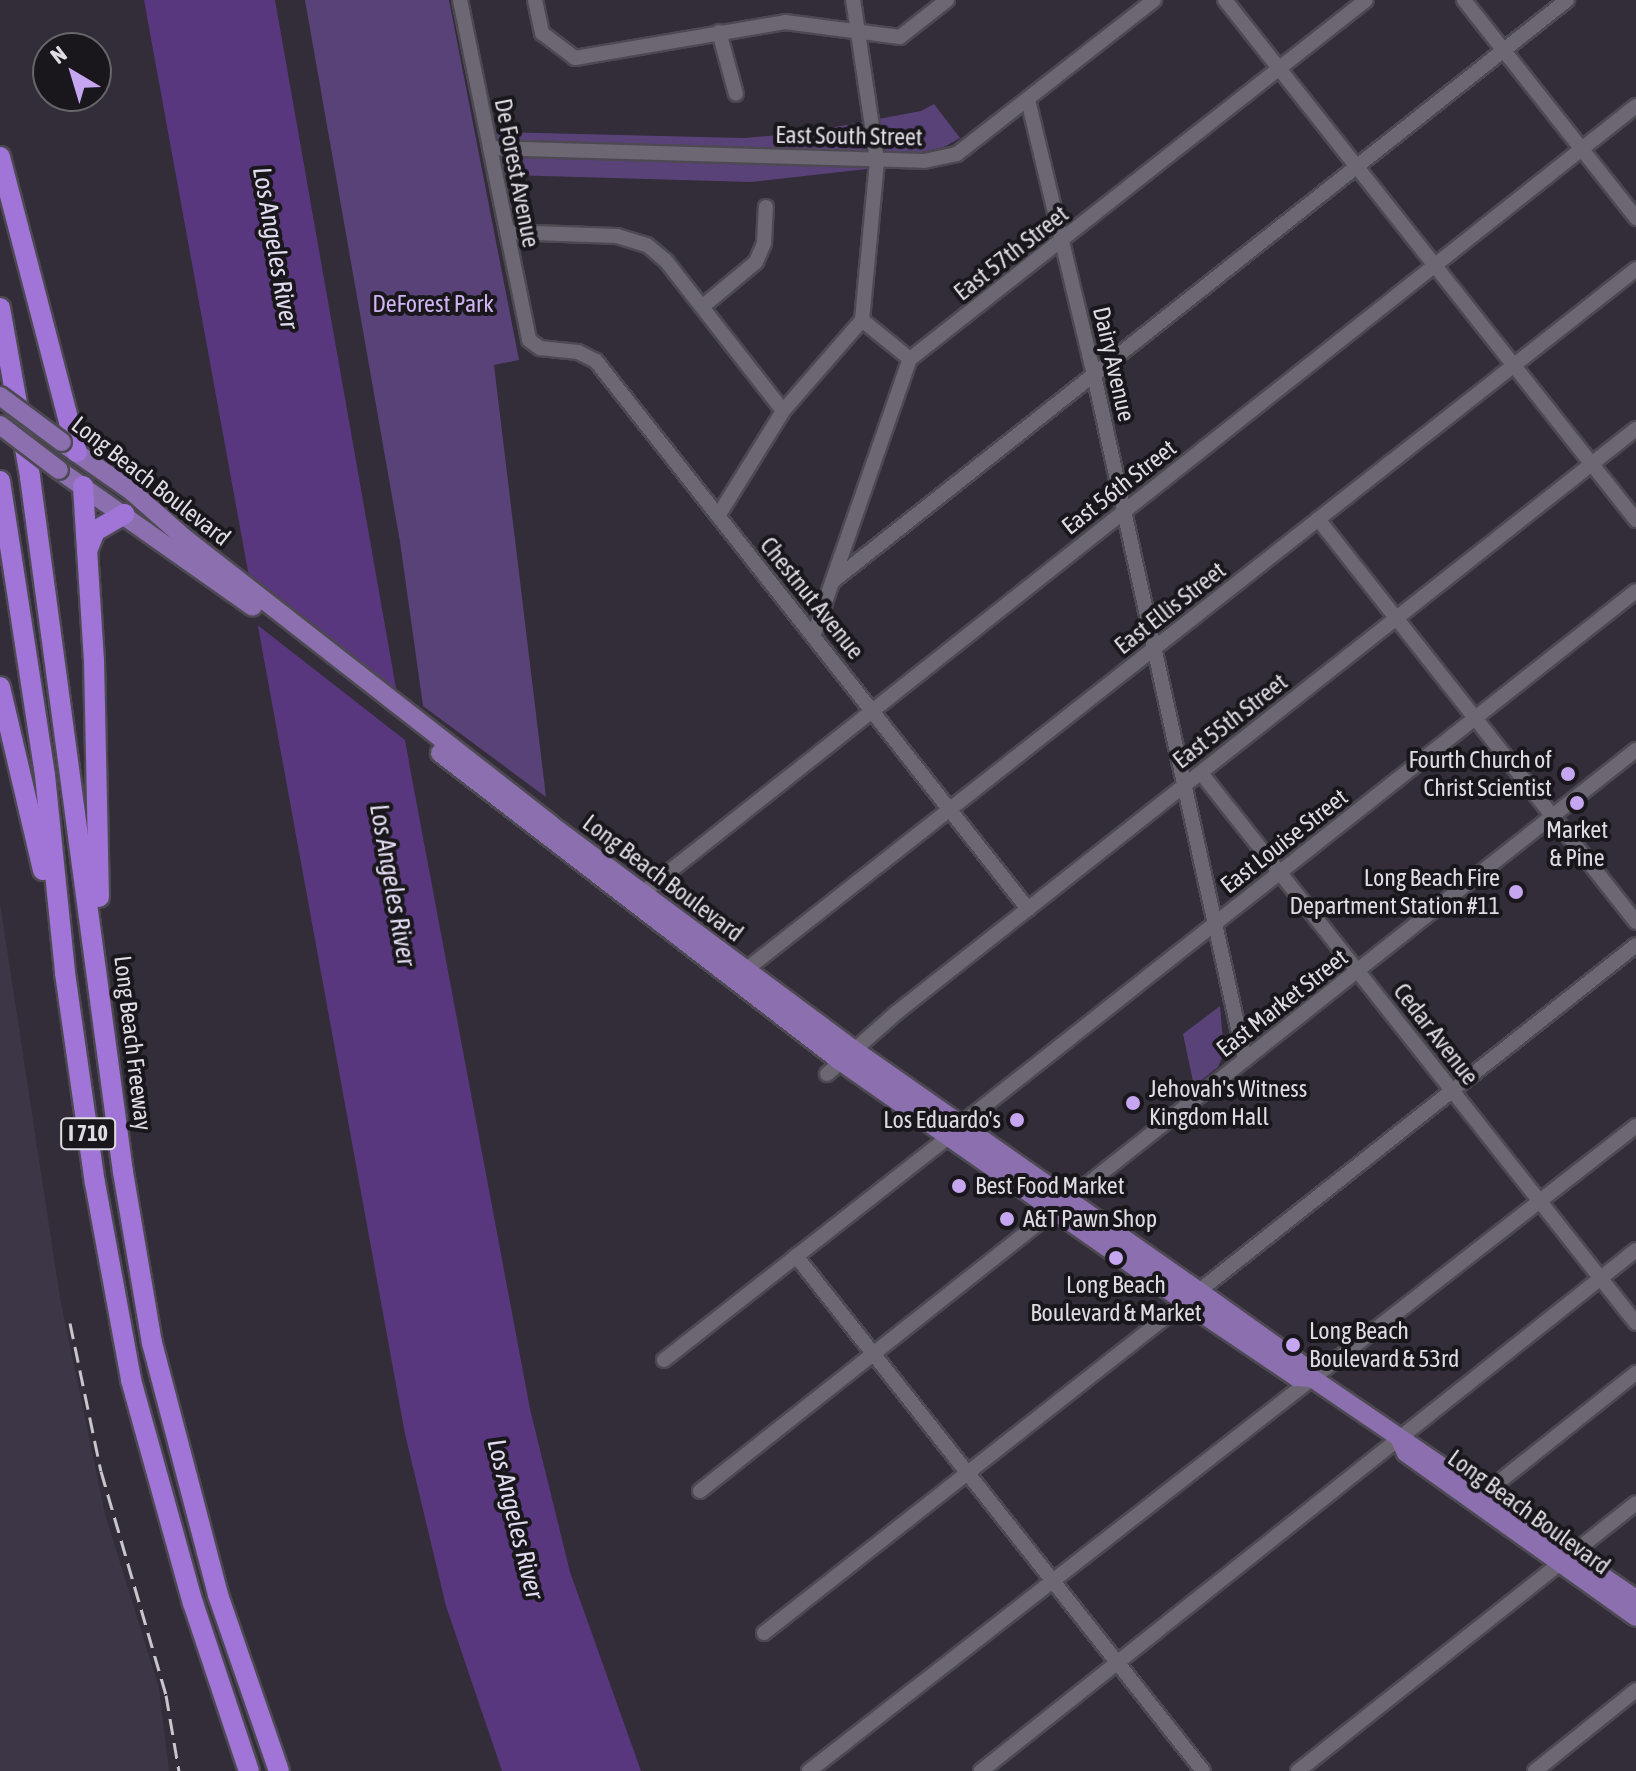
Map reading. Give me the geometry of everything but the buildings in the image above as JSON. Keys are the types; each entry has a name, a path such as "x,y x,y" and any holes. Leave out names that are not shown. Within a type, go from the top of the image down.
{"highway":[{"path":"0,157 70,447"},
{"name":"Long Beach Freeway","path":"0,308 30,477 123,1172 152,1343 218,1595 279,1771"},
{"name":"I 710","path":"0,481 45,775 65,973 95,1183 131,1380 193,1603 249,1771"},
{"path":"83,486 94,660 102,1001"},
{"path":"86,555 95,531 125,514"},
{"path":"0,687 16,737 65,973"}],"main road":[{"name":"Long Beach Boulevard","path":"0,396 70,447 216,571 739,976 840,1061 954,1131 1063,1206 1192,1296 1296,1377 1312,1378 1400,1440 1414,1443 1485,1493 1636,1617"},
{"name":"Long Beach Boulevard","path":"0,425 59,470 216,571"},
{"path":"70,447 83,486"},
{"name":"Long Beach Boulevard","path":"1400,1440 1406,1453 1566,1559 1636,1599"}],"street":[{"name":"De Forest Avenue","path":"460,0 529,340 540,348"},
{"path":"535,0 542,33 575,58 785,22 900,37 947,0"},
{"path":"718,516 783,411 862,320 877,160 853,0"},
{"name":"East South Street","path":"490,148 924,161 957,154 1154,0"},
{"path":"1225,0 1636,520"},
{"name":"East 57th Street","path":"910,359 1366,0"},
{"path":"1464,0 1636,218"},
{"path":"833,581 1567,0"},
{"path":"719,32 736,94"},
{"name":"Dairy Avenue","path":"1028,100 1094,375 1245,1060"},
{"name":"East 56th Street","path":"636,898 1636,106"},
{"path":"702,307 756,262 764,243 766,207"},
{"path":"507,232 638,241 666,261 783,411"},
{"name":"East Ellis Street","path":"739,976 1636,269"},
{"path":"814,634 910,359 862,320"},
{"name":"Chestnut Avenue","path":"540,348 578,352 596,361 1028,909"},
{"name":"East 55th Street","path":"840,1061 1636,429"},
{"path":"1318,519 1636,922"},
{"name":"East Louise Street","path":"664,1360 1636,591"},
{"name":"East Market Street","path":"700,1491 1636,750"},
{"name":"Cedar Avenue","path":"1201,773 1636,1323"},
{"path":"764,1633 1636,945"},
{"path":"809,1771 1049,1579 1636,1126"},
{"path":"981,1771 1636,1250"},
{"path":"796,1256 871,1355 1203,1771"},
{"path":"1485,1493 1636,1373"},
{"path":"1298,1771 1636,1503"},
{"path":"1535,1771 1636,1690"}],"shaded area":[{"path":"0,903 60,1298 105,1514 159,1688 169,1771 0,1771"}],"green space":[{"name":"DeForest Park","path":"305,0 449,0 519,360 494,365 546,797 423,706 400,542"},
{"path":"934,104 960,138 944,147 908,155 886,152 867,169 751,182 504,175 495,132 744,138 803,133 921,111"},
{"path":"1220,1006 1224,1053 1218,1067 1194,1086 1183,1034"}],"water":[{"name":"Los Angeles River","path":"144,0 275,0 410,768 530,1409 570,1572 641,1771 502,1771 446,1606 405,1434"}],"pier":[{"path":"242,568 401,693 410,744 251,620"}],"railway":[{"path":"70,1323 101,1471 166,1695 179,1771"}],"place":[{"name":"Fourth Church of Christ Scientist","path":"1568,774"},
{"name":"Market & Pine","path":"1577,803"},
{"name":"Long Beach Fire Department Station #11","path":"1516,892"},
{"name":"Jehovah's Witness Kingdom Hall","path":"1133,1103"},
{"name":"Los Eduardo's","path":"1017,1120"},
{"name":"Best Food Market","path":"959,1186"},
{"name":"A&T Pawn Shop","path":"1007,1219"},
{"name":"Long Beach Boulevard & Market","path":"1116,1258"},
{"name":"Long Beach Boulevard & 53rd","path":"1293,1345"}]}
